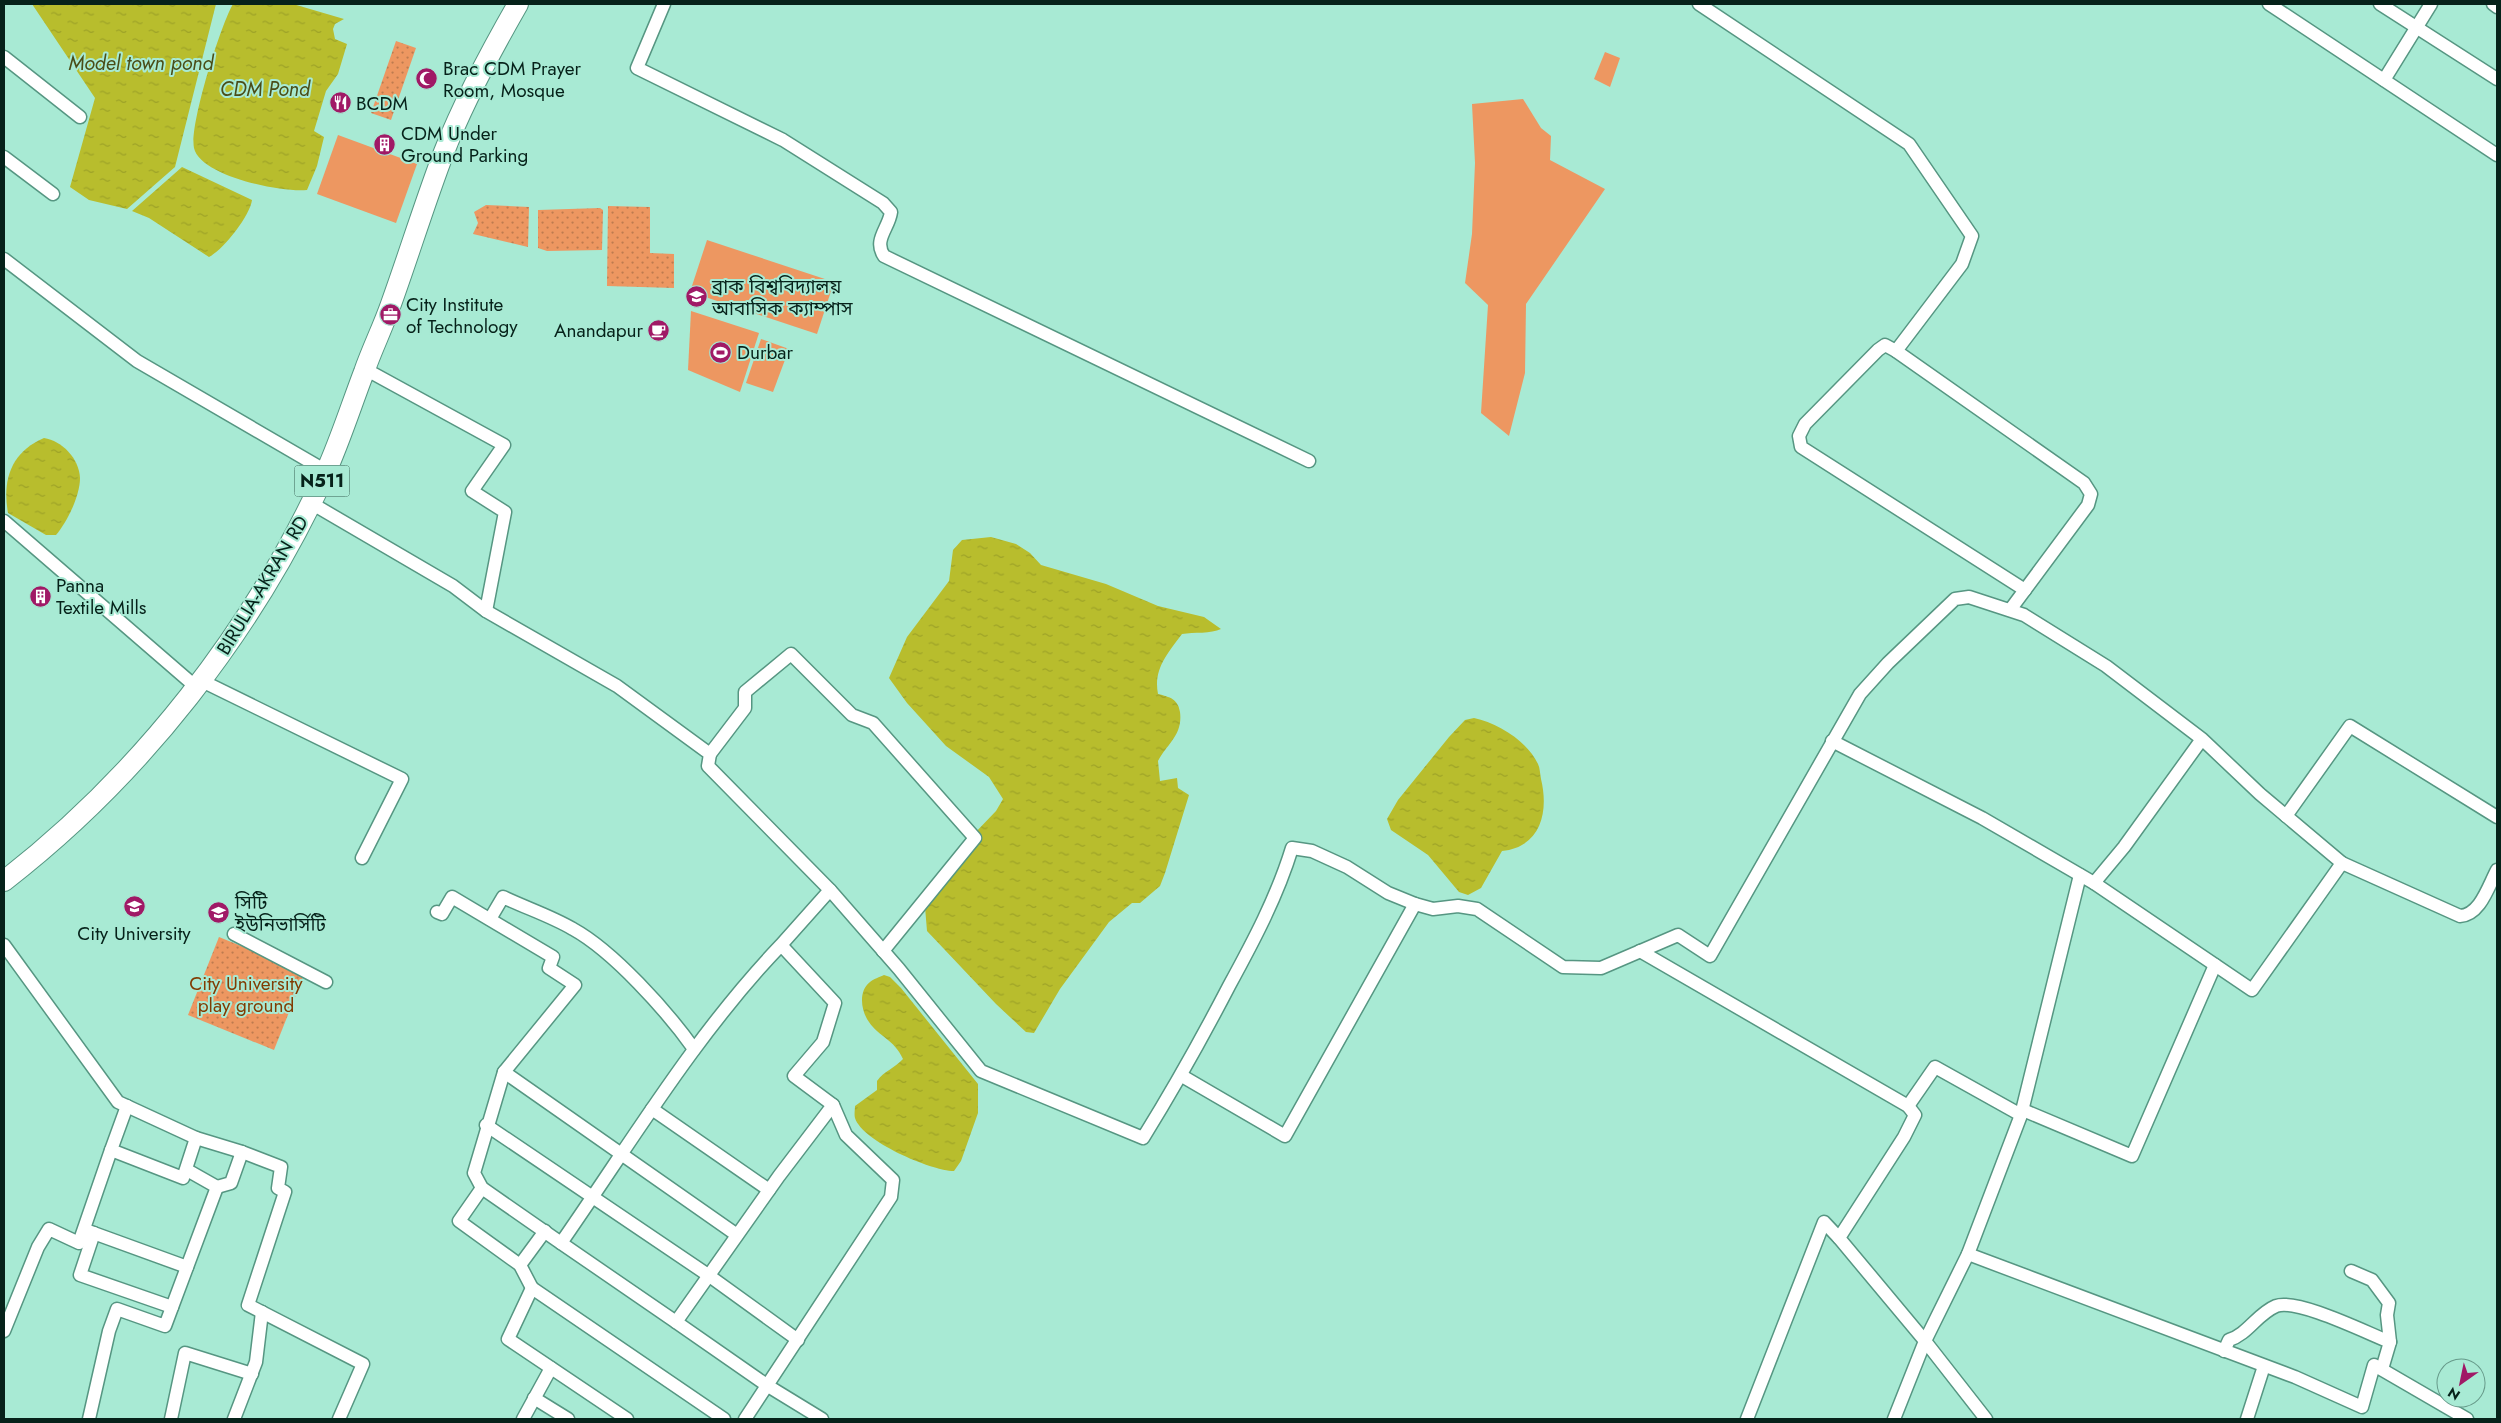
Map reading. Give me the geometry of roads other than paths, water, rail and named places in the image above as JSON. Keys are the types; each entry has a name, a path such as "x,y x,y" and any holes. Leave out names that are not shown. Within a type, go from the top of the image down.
{"highway":[{"name":"BIRULIA-AKRAN RD","path":"4,882 57,838 109,787 199,684 293,542 326,472 389,308 444,151 462,111 518,4"}],"street":[{"path":"664,4 637,68 783,140 883,202 891,212 890,220 880,240 879,249 884,256 1309,461"},
{"path":"1698,4 1909,144 1972,236 1962,264 1896,351"},
{"path":"2269,4 2497,155"},
{"path":"2380,4 2497,79"},
{"path":"2384,80 2431,4"},
{"path":"2493,4 2497,7"},
{"path":"4,56 80,116"},
{"path":"4,157 53,194"},
{"path":"4,259 137,361 326,472"},
{"path":"2010,610 2088,506 2091,494 2084,484 1885,345 1805,424 1799,436 1801,447 2024,590"},
{"path":"365,369 504,444 472,491 505,512 486,611"},
{"path":"311,503 453,586 486,611 617,686 710,754"},
{"path":"4,522 199,684 402,779 362,858"},
{"path":"884,951 975,838 880,730 873,723 852,715 791,654 745,692 745,708 710,754 708,766 830,890 884,951 982,1071 1143,1138 1182,1076 1252,944 1285,872 1292,848 1312,850 1347,867 1388,893 1415,904 1433,909 1458,906 1477,909 1563,967 1601,968 1678,935 1710,956 1860,694 1888,662 1955,598 1969,596 2024,615 2106,666 2202,739 2286,816 2342,863 2460,916 2469,916 2476,910 2497,870"},
{"path":"2286,816 2350,726 2497,817"},
{"path":"2094,883 2124,847 2202,739"},
{"path":"1832,741 1982,818 2094,883 2252,990 2342,863"},
{"path":"1894,1419 1919,1363 1926,1341 1968,1254 2022,1112 2080,875"},
{"path":"561,1243 620,1154 694,1049 748,980 830,890"},
{"path":"437,912 442,914 452,897 553,957 549,968 575,985 504,1072 486,1125 474,1173 482,1188 768,1386 822,1419"},
{"path":"490,919 503,897 572,928 595,943 619,966 677,1025 694,1049"},
{"path":"1182,1076 1285,1136 1415,904"},
{"path":"234,934 326,982"},
{"path":"4,945 118,1102 196,1138 242,1152 280,1167 278,1188 285,1192 248,1305 363,1364 339,1419"},
{"path":"745,1419 891,1197 893,1180 846,1135 833,1105 794,1076 823,1042 836,1003 781,945"},
{"path":"1640,951 1908,1106 1915,1115 1904,1137 1839,1238"},
{"path":"1908,1106 1936,1066 2022,1112 2132,1156 2215,965"},
{"path":"504,1072 737,1235"},
{"path":"676,1322 769,1190 833,1105"},
{"path":"128,1106 111,1150 89,1231 80,1276 172,1307"},
{"path":"652,1109 769,1190"},
{"path":"486,1125 708,1275 798,1340"},
{"path":"111,1150 183,1178 196,1138"},
{"path":"187,1170 217,1187 231,1183 242,1152"},
{"path":"89,1419 109,1331 117,1309 165,1326 217,1187"},
{"path":"482,1188 459,1221 520,1265 532,1288 724,1419"},
{"path":"1747,1419 1824,1222 1926,1341 1986,1419"},
{"path":"4,1331 38,1247 50,1229 79,1243 89,1231"},
{"path":"89,1231 187,1267"},
{"path":"520,1265 544,1231"},
{"path":"1968,1254 2224,1352 2295,1377 2362,1407 2374,1365 2467,1419"},
{"path":"2351,1271 2372,1280 2389,1303 2387,1315 2390,1342 2382,1369"},
{"path":"532,1288 508,1339 627,1419"},
{"path":"2224,1352 2229,1340 2236,1338 2252,1326 2256,1319 2277,1306 2295,1306 2390,1342"},
{"path":"237,1418 256,1362 262,1312"},
{"path":"171,1419 185,1353 252,1374"},
{"path":"2247,1419 2264,1366"},
{"path":"522,1419 551,1368"},
{"path":"534,1398 568,1419"}],"water":[{"name":"Model town pond","path":"32,4 216,4 175,167 127,209 89,200 70,187 95,98"},
{"name":"CDM Pond","path":"233,4 293,4 344,19 335,24 333,29 335,39 347,44 338,74 326,91 314,131 324,137 317,166 307,190 280,189 243,181 211,167 200,158 194,148 196,119 207,75 221,32"},
{"path":"182,167 252,200 246,215 235,232 209,257 149,218 132,211"},
{"path":"44,438 57,443 73,457 80,478 78,493 72,508 56,535 46,535 8,513 6,501 6,489 11,468 24,451"},
{"path":"991,537 1016,544 1030,553 1041,565 1106,584 1158,606 1204,617 1221,629 1182,634 1163,662 1158,677 1158,694 1175,701 1180,712 1177,733 1158,761 1160,781 1177,778 1178,788 1189,795 1160,886 1140,903 1132,903 1109,922 1060,989 1034,1033 1026,1032 996,1004 927,931 925,907 972,836 996,811 1003,799 989,777 946,746 907,703 889,678 907,637 949,581 953,550 962,540"},
{"path":"1474,718 1493,724 1511,734 1527,748 1539,766 1544,804 1539,826 1534,835 1526,843 1502,851 1481,888 1468,895 1459,892 1428,855 1391,830 1387,819 1398,800 1449,737 1465,720"},
{"path":"884,975 890,977 901,988 978,1084 978,1113 961,1161 954,1171 930,1166 883,1145 860,1127 855,1118 855,1106 877,1090 877,1081 903,1059 891,1042 873,1027 864,1012 862,996 866,986"}],"place":[{"name":"Brac CDM Prayer Room, Mosque","path":"427,79"},
{"name":"BCDM","path":"340,103"},
{"name":"CDM Under Ground Parking","path":"385,144"},
{"name":"ব্রাক বিশ্ববিদ্যালয় আবাসিক ক্যাম্পাস","path":"696,297"},
{"name":"City Institute of Technology","path":"390,315"},
{"name":"Anandapur","path":"659,330"},
{"name":"Durbar","path":"721,352"},
{"name":"Panna Textile Mills","path":"40,596"},
{"name":"City University","path":"134,907"},
{"name":"সিটি ইউনিভার্সিটি","path":"219,913"}],"park label":[{"name":"City University play ground","path":"246,994"}]}
